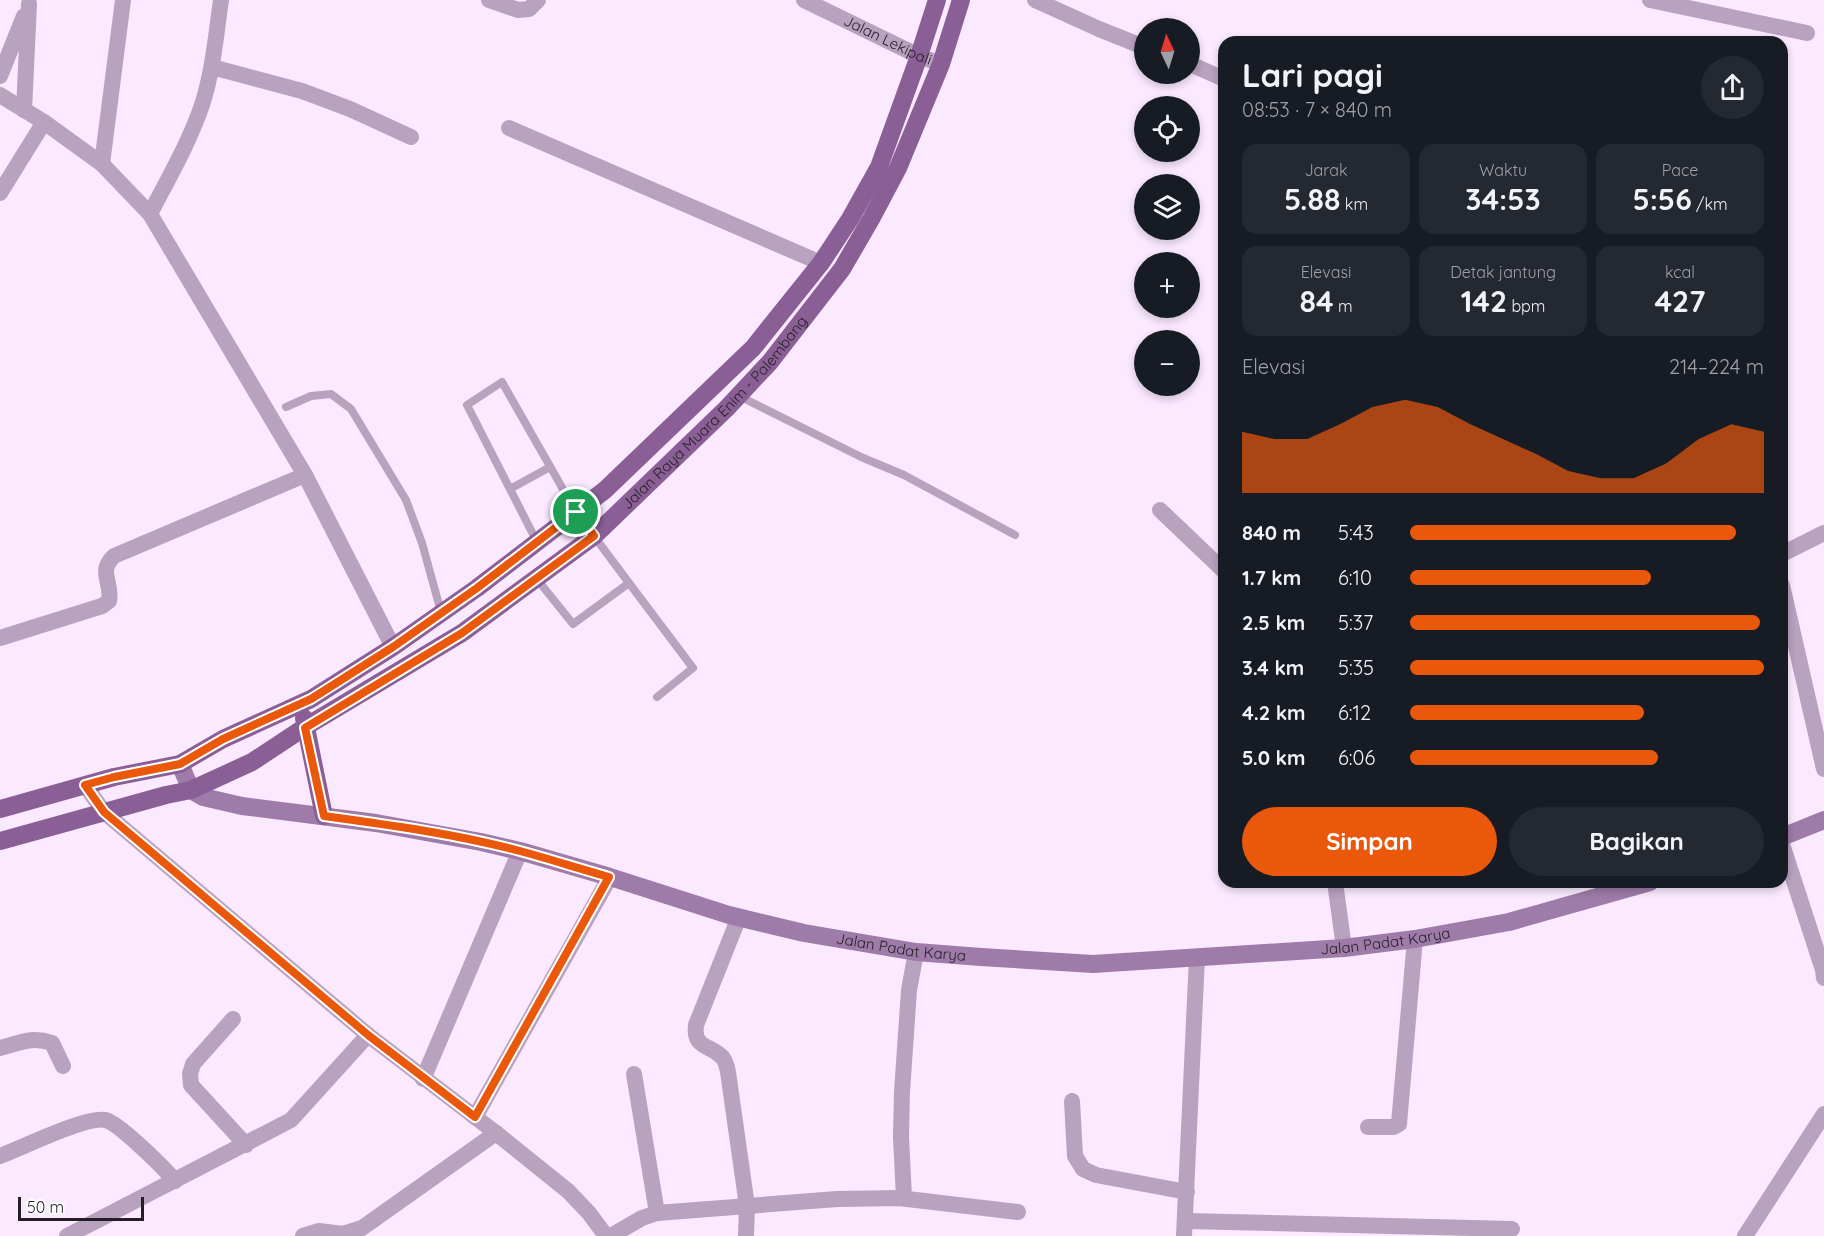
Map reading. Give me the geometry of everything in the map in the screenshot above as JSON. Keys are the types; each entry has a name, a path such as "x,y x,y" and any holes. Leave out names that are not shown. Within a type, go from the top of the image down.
{"main road":[{"name":"Jalan Raya Muara Enim - Palembang","path":"0,809 114,777 180,764 223,739 301,704 393,647 605,490 753,348 822,263 879,167 937,0"},
{"name":"Jalan Raya Muara Enim - Palembang","path":"0,841 190,790 252,762 462,633 594,536 770,362 842,269 898,168 941,64 961,0"},
{"path":"301,704 324,816"}],"street":[{"path":"102,164 123,0"},
{"path":"150,214 196,122 212,67 221,0"},
{"path":"489,0 518,10 529,9 538,0"},
{"name":"Jalan Lekipali","path":"804,0 919,56 941,64"},
{"path":"1035,0 1134,43"},
{"path":"1650,0 1807,33"},
{"path":"0,76 29,2"},
{"path":"24,110 29,2"},
{"path":"212,67 302,91 411,136"},
{"path":"1200,69 1218,77"},
{"path":"0,95 44,122 102,164 150,214 304,475 393,647"},
{"path":"0,193 44,122"},
{"path":"509,128 822,263"},
{"path":"0,638 102,606 109,601 111,593 105,571 107,562 114,556 304,475"},
{"path":"1160,510 1218,565"},
{"path":"1788,551 1824,533"},
{"path":"1788,611 1824,769"},
{"path":"180,764 190,790"},
{"path":"85,785 104,812 368,1035 568,1191 609,1236 642,1218 657,1213 837,1199 904,1198 1018,1212"},
{"name":"Jalan Padat Karya","path":"190,790 203,797 242,806 421,830 520,851 739,917 804,933 916,952 1051,963 1093,964 1344,948 1415,939 1509,922 1629,888"},
{"path":"1788,835 1824,820"},
{"path":"423,1078 520,851"},
{"path":"1788,862 1824,973"},
{"path":"475,1117 609,877"},
{"path":"1336,888 1344,948"},
{"path":"739,917 696,1025 695,1035 700,1043 722,1056 726,1062 747,1206 746,1236"},
{"path":"1368,1127 1394,1127 1399,1124 1415,939"},
{"path":"904,1198 901,1118 909,990 916,952"},
{"path":"1197,957 1185,1228 1487,1232 1512,1228"},
{"path":"233,1019 193,1064 189,1074 191,1085 246,1145"},
{"path":"67,1236 283,1126 299,1113 368,1035"},
{"path":"0,1048 35,1038 52,1043 63,1066"},
{"path":"634,1074 657,1213"},
{"path":"1072,1101 1075,1156 1083,1169 1096,1175 1187,1192"},
{"path":"1746,1236 1824,1114"},
{"path":"0,1156 67,1129 106,1119 131,1138 175,1181"},
{"path":"303,1236 319,1231 343,1233 362,1228 496,1133"}],"lane":[{"path":"537,542 467,405 502,382 576,512 693,668 657,697"},
{"path":"286,407 311,396 331,394 351,409 406,500 422,543 441,613"},
{"path":"738,396 861,457 904,475 1015,535"},
{"path":"510,489 550,466"},
{"path":"536,578 573,624 629,583"}],"route":[{"path":"576,512 594,536 462,633 305,728 324,816 421,830 481,842 609,877 475,1117 368,1035 104,812 85,785 180,764 223,739 311,699 393,647 477,588 576,512"}]}
